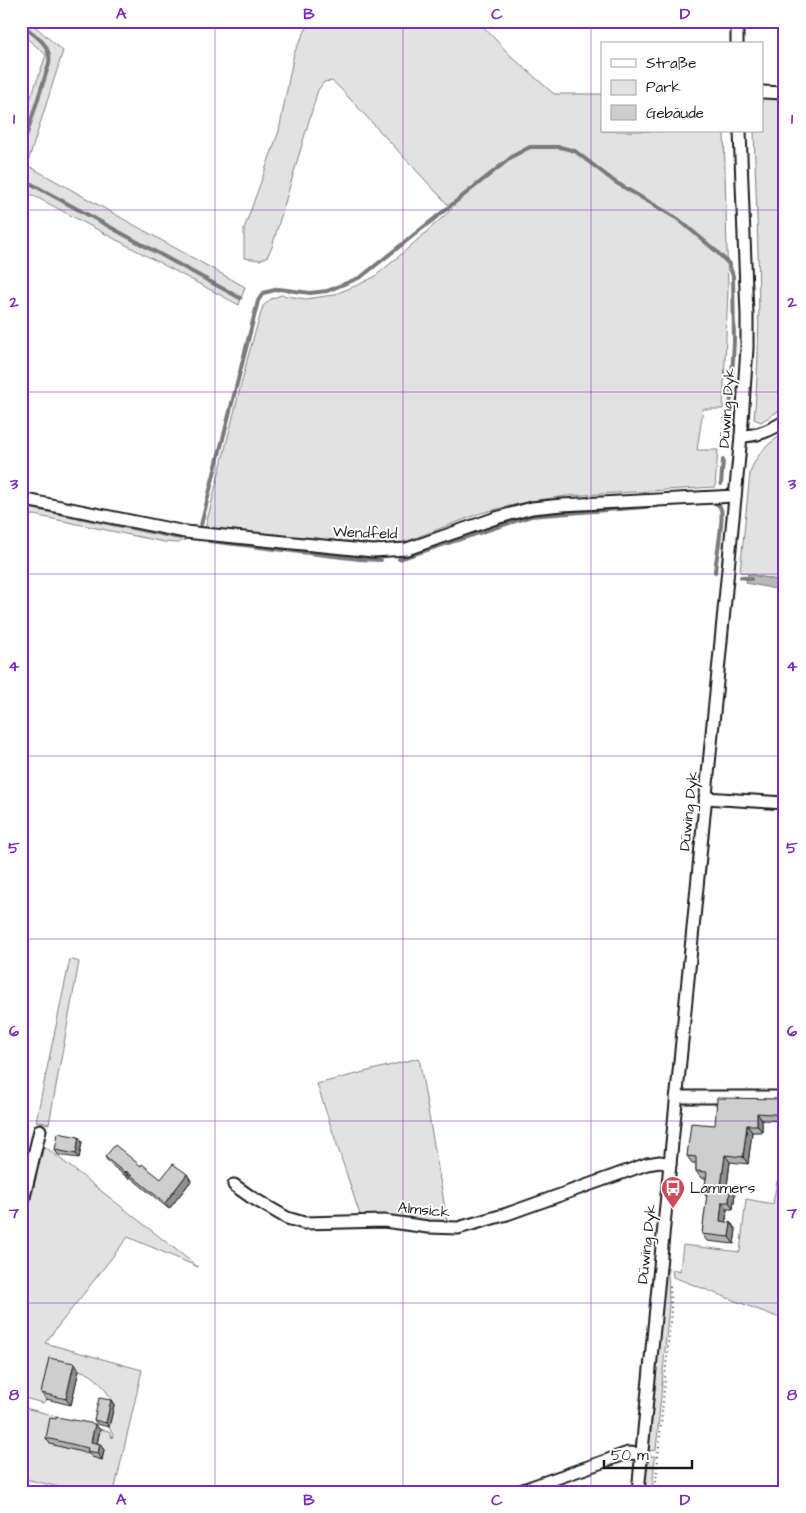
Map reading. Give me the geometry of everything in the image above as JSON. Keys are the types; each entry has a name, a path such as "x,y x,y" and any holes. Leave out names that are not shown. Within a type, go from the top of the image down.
{"street":[{"path":"737,21 737,42"},
{"path":"764,92 785,94"},
{"name":"Düwing Dyk","path":"638,1492 741,436 747,348 747,315 740,132"},
{"path":"741,436 763,433 785,421"},
{"name":"Wendfeld","path":"21,500 184,532 373,551 407,549 496,518 532,508 572,504 735,496"},
{"path":"706,798 785,803"},
{"path":"676,1097 785,1097"},
{"path":"21,1209 40,1130"},
{"name":"Almsick","path":"234,1185 251,1198 287,1218 304,1222 384,1221 428,1227 458,1228 507,1214 646,1164 660,1162 670,1164"},
{"path":"517,1492 628,1453 642,1454"}],"green space":[{"path":"21,21 29,21 63,51 27,165 245,287 239,305 21,189 21,125 46,55 21,33"},
{"path":"310,21 478,21 511,56 554,94 601,94 601,132 724,132 728,289 723,409 703,409 697,450 718,450 715,487 567,496 530,501 481,513 402,543 362,545 205,529 249,353 263,306 271,299 281,295 306,299 333,295 374,277 452,209 338,86 332,81 324,82 318,90 272,247 267,257 260,260 244,258 244,229 279,131 294,53"},
{"path":"764,97 785,98 785,407 761,422 754,419 759,311 754,132 764,132"},
{"path":"785,433 785,582 740,572 750,473 763,450"},
{"path":"21,505 180,534 185,540 178,543 164,542 34,515 21,517"},
{"path":"70,959 79,962 49,1124 36,1121"},
{"path":"419,1058 448,1226 361,1218 317,1084"},
{"path":"44,1146 198,1267 128,1237 45,1343 142,1370 114,1492 80,1492 21,1478 21,1407 56,1416 50,1444 92,1454 92,1457 102,1459 96,1448 100,1429 109,1431 112,1438 113,1435 109,1427 114,1405 100,1383 85,1372 79,1370 43,1403 21,1397 21,1239"},
{"path":"777,1181 785,1182 785,1320 673,1277 672,1269 680,1271 683,1245 740,1252 746,1199 773,1204"},
{"path":"668,1268 669,1305 656,1451 648,1450 664,1275"},
{"path":"647,1456 655,1456 652,1492 644,1492"}],"shaded area":[{"path":"748,574 785,582 785,591 746,583"}],"building":[{"path":"717,1098 785,1099 785,1115 757,1113 757,1125 747,1125 743,1157 725,1155 721,1186 730,1187 729,1202 722,1202 720,1221 731,1223 729,1237 702,1234 707,1194 704,1194 707,1172 696,1171 696,1157 687,1156 691,1123 715,1125"},
{"path":"58,1133 79,1137 76,1154 55,1150"},
{"path":"115,1145 161,1179 173,1164 187,1174 165,1203 126,1171 125,1173 105,1157"},
{"path":"49,1358 74,1363 66,1399 41,1393"},
{"path":"99,1398 111,1400 106,1423 94,1420"},
{"path":"57,1417 95,1424 91,1442 100,1444 98,1453 87,1451 88,1448 46,1438 50,1418 56,1419"}],"waterway":[{"path":"21,24 41,41 48,51 49,57 49,64 21,152"},
{"path":"201,525 258,301 263,293 279,289 310,293 327,291 361,277 513,156 530,147 560,147 575,151 615,182 678,219 729,264 733,276 734,341 730,411"},
{"path":"21,177 240,298"},
{"path":"721,484 723,460"},
{"path":"712,502 719,506 722,514 715,572"},
{"path":"21,505 180,538"},
{"path":"399,559 531,516 657,506"},
{"path":"209,541 381,560"},
{"path":"741,577 751,579"}],"place":[{"name":"Lammers","path":"673,1209"}]}
